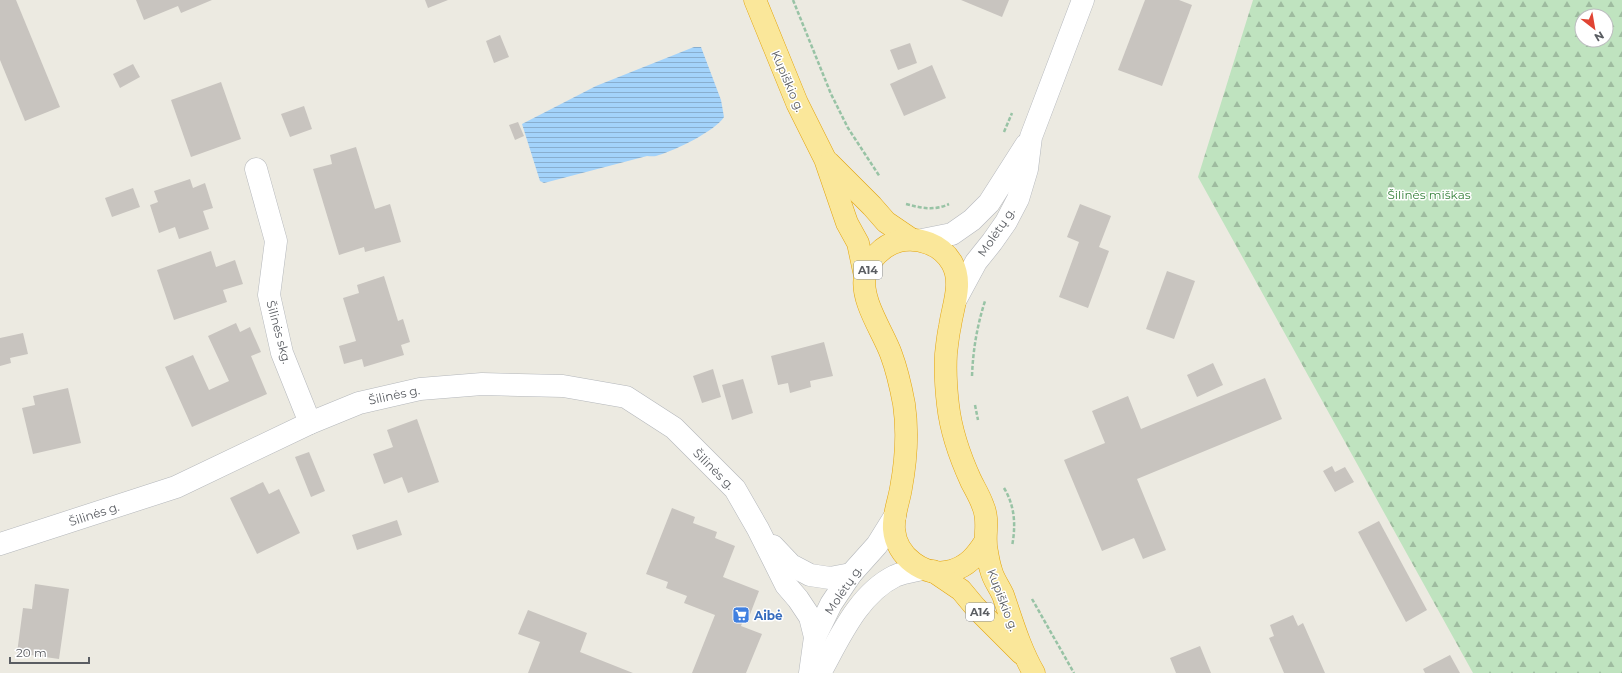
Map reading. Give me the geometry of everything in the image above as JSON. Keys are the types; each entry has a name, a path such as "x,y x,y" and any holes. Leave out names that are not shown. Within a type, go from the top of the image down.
{"highway":[{"name":"Kupiškio g.","path":"754,0 797,103 826,159 847,223 858,243 865,276"},
{"name":"Kupiškio g.","path":"826,159 886,222 916,240"},
{"name":"A14","path":"916,240 938,248 952,262 958,281 956,299 949,327 946,353 948,407 953,433 961,459 984,507 988,524 984,542 977,555 964,566 948,572 928,570 910,561 900,547 894,531 904,461 906,434 904,408 892,357 865,293 865,276 871,261 883,249 897,241 916,240"},
{"name":"Kupiškio g.","path":"984,542 991,572 1001,591 1029,665"},
{"name":"Kupiškio g.","path":"928,570 961,590 1029,665"}],"street":[{"name":"Molėtų g.","path":"916,240 952,234 972,220 989,203 1031,137 1083,0"},
{"name":"Molėtų g.","path":"956,299 976,262 1006,222 1018,200 1027,169 1031,137"},
{"name":"Šilinės skg.","path":"256,169 276,240 269,295 282,353 310,423"},
{"name":"Šilinės g.","path":"0,544 176,487 310,423 359,403 420,389 474,384 563,386 626,397 674,428 735,489 758,529 786,585 810,617 814,637"},
{"name":"Molėtų g.","path":"810,673 814,637 831,604 852,574 877,545 895,516"},
{"name":"Šilinės g.","path":"758,529 791,565 810,575 830,578 852,574"},
{"name":"Molėtų g.","path":"820,673 852,618 864,601 879,586 896,576 928,570"}],"path":[{"path":"793,0 831,94 848,128 882,179"},
{"path":"1002,135 1010,116 1015,110"},
{"path":"905,203 922,209 941,208 958,200 972,220"},
{"path":"972,378 976,334 986,300"},
{"path":"974,400 978,422"},
{"path":"1003,486 1010,498 1015,518 1011,553"},
{"path":"1031,598 1074,673"}],"green space":[{"name":"Šilinės miškas","path":"1253,0 1622,0 1622,673 1473,673 1198,177"}],"water":[{"path":"694,47 701,47 721,100 724,117 719,122 704,134 658,156 647,156 544,183 540,181 522,124 596,86"}],"building":[{"path":"0,0 16,0 60,107 25,121 0,60"},
{"path":"136,0 212,0 181,13 178,6 144,20"},
{"path":"425,0 448,0 428,8"},
{"path":"961,0 1009,0 1002,17"},
{"path":"1145,0 1179,0 1192,5 1162,86 1118,70"},
{"path":"500,35 509,57 494,63 486,41"},
{"path":"910,43 917,63 898,70 890,50"},
{"path":"133,64 140,77 120,88 113,74"},
{"path":"932,65 946,98 904,116 890,84"},
{"path":"221,82 241,139 191,157 171,100"},
{"path":"304,106 312,129 290,137 281,114"},
{"path":"518,122 524,136 515,140 509,125"},
{"path":"356,147 375,209 390,204 401,242 365,252 364,247 339,255 313,169 332,164 330,155"},
{"path":"190,179 193,188 205,183 213,208 203,211 209,229 179,239 175,227 159,233 150,205 158,202 154,191"},
{"path":"133,188 140,207 112,217 105,198"},
{"path":"1080,204 1111,216 1099,247 1109,251 1088,308 1059,297 1079,242 1067,237"},
{"path":"211,251 216,267 235,260 243,284 223,290 227,302 174,320 157,270"},
{"path":"1167,271 1195,281 1174,339 1146,329"},
{"path":"384,276 398,321 403,319 410,342 401,345 404,355 364,367 362,359 344,364 339,346 356,341 343,298 359,293 357,285"},
{"path":"236,323 240,332 250,327 261,352 251,356 267,394 192,427 165,367 193,355 209,390 229,381 208,336"},
{"path":"23,333 28,354 10,358 11,363 0,366 0,338"},
{"path":"824,342 833,376 810,381 811,387 790,393 788,383 778,385 771,356"},
{"path":"1213,363 1223,385 1197,397 1187,375"},
{"path":"713,369 721,397 702,403 693,376"},
{"path":"1265,378 1282,419 1137,479 1166,550 1143,559 1134,538 1102,551 1064,460 1105,443 1092,411 1128,396 1141,429"},
{"path":"743,379 753,413 732,420 722,385"},
{"path":"68,388 81,443 33,454 22,408 35,405 33,396"},
{"path":"417,419 439,482 408,493 402,477 384,484 373,454 393,447 387,430"},
{"path":"309,452 325,491 311,497 295,457"},
{"path":"1332,466 1335,472 1345,467 1354,482 1335,492 1323,471"},
{"path":"263,482 269,494 279,489 300,533 257,554 230,498"},
{"path":"672,508 695,517 693,523 717,532 715,538 735,546 723,577 759,591 749,617 745,615 741,626 762,634 746,673 692,673 715,615 684,603 687,596 666,588 668,582 646,574"},
{"path":"397,520 402,535 357,550 352,535"},
{"path":"1379,521 1427,610 1406,622 1358,532"},
{"path":"35,584 69,589 59,659 17,653 23,608 32,609"},
{"path":"528,610 587,633 580,652 633,673 528,673 540,642 518,634"},
{"path":"1293,615 1298,626 1303,623 1325,673 1284,673 1269,638 1274,636 1270,625"},
{"path":"1200,646 1211,673 1176,673 1170,658"},
{"path":"1450,655 1460,673 1425,673 1423,669"}],"place":[{"name":"Aibė","path":"741,615"}]}
